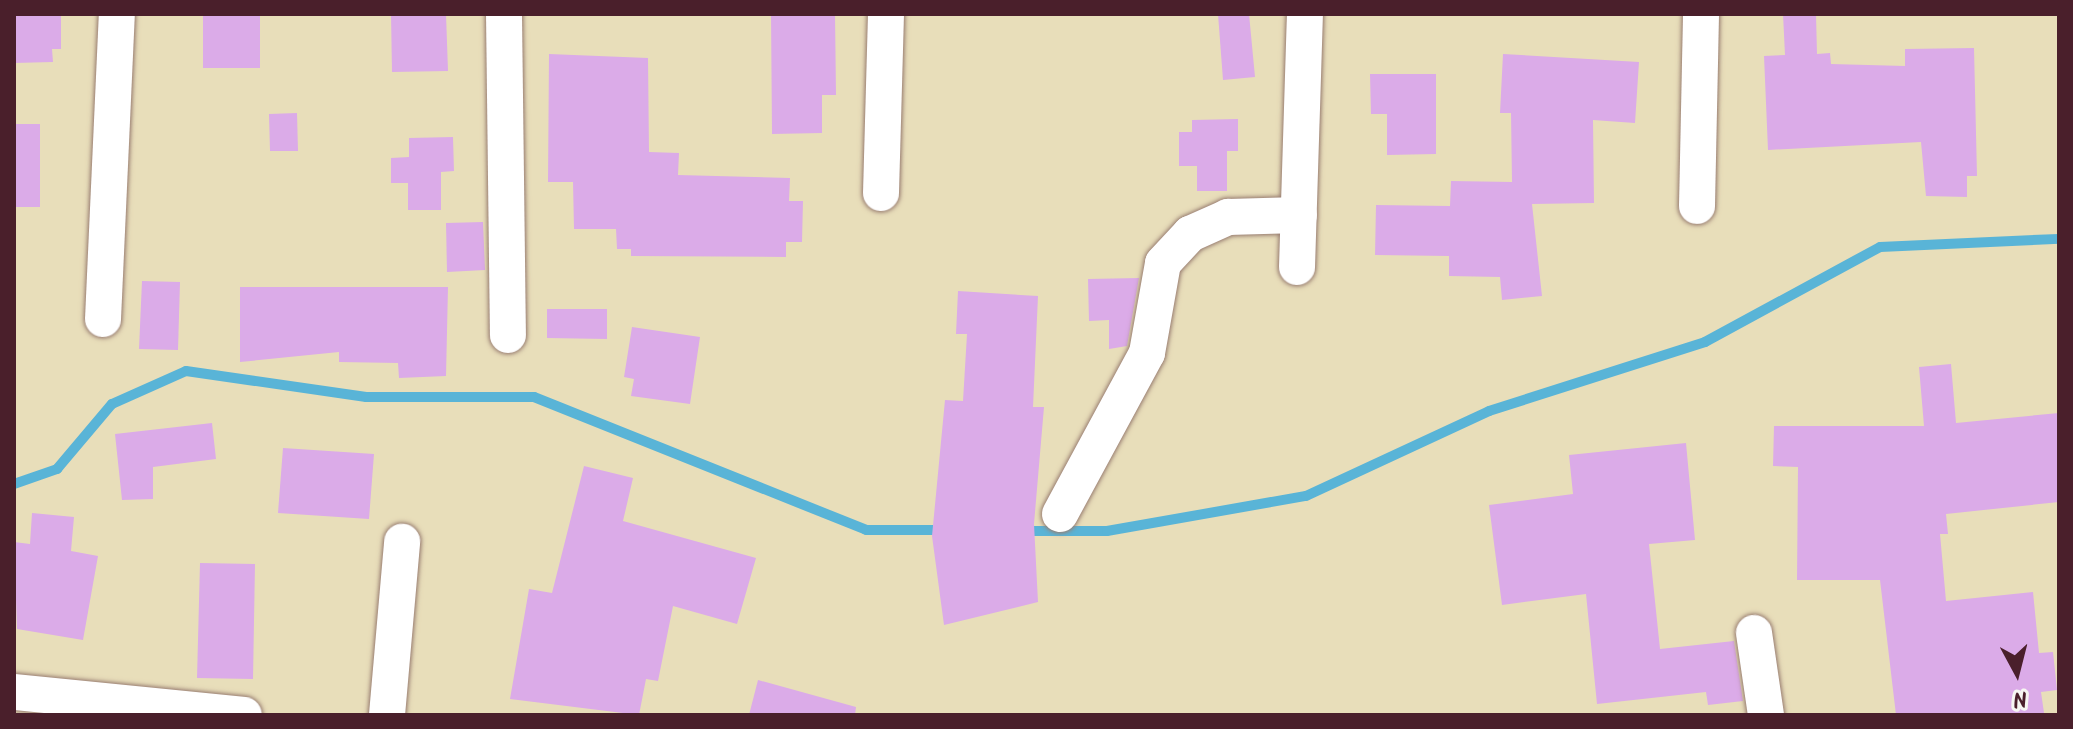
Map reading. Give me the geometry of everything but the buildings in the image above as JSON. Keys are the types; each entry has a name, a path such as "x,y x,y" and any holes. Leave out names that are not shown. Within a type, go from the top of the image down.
{"street":[{"path":"103,319 117,14"},
{"path":"504,14 508,335"},
{"path":"881,193 886,14"},
{"path":"1297,267 1305,14"},
{"path":"1697,206 1701,14"},
{"path":"1060,514 1147,353 1163,263 1190,234 1228,217 1299,215"},
{"path":"387,715 402,542"},
{"path":"1754,633 1766,715"},
{"path":"14,692 244,715"}],"waterway":[{"path":"1022,531 1107,531 1306,496 1489,411 1705,342 1880,247 2059,239"},
{"path":"14,484 57,469 112,404 186,371 366,397 534,397 866,530 946,530"}]}
